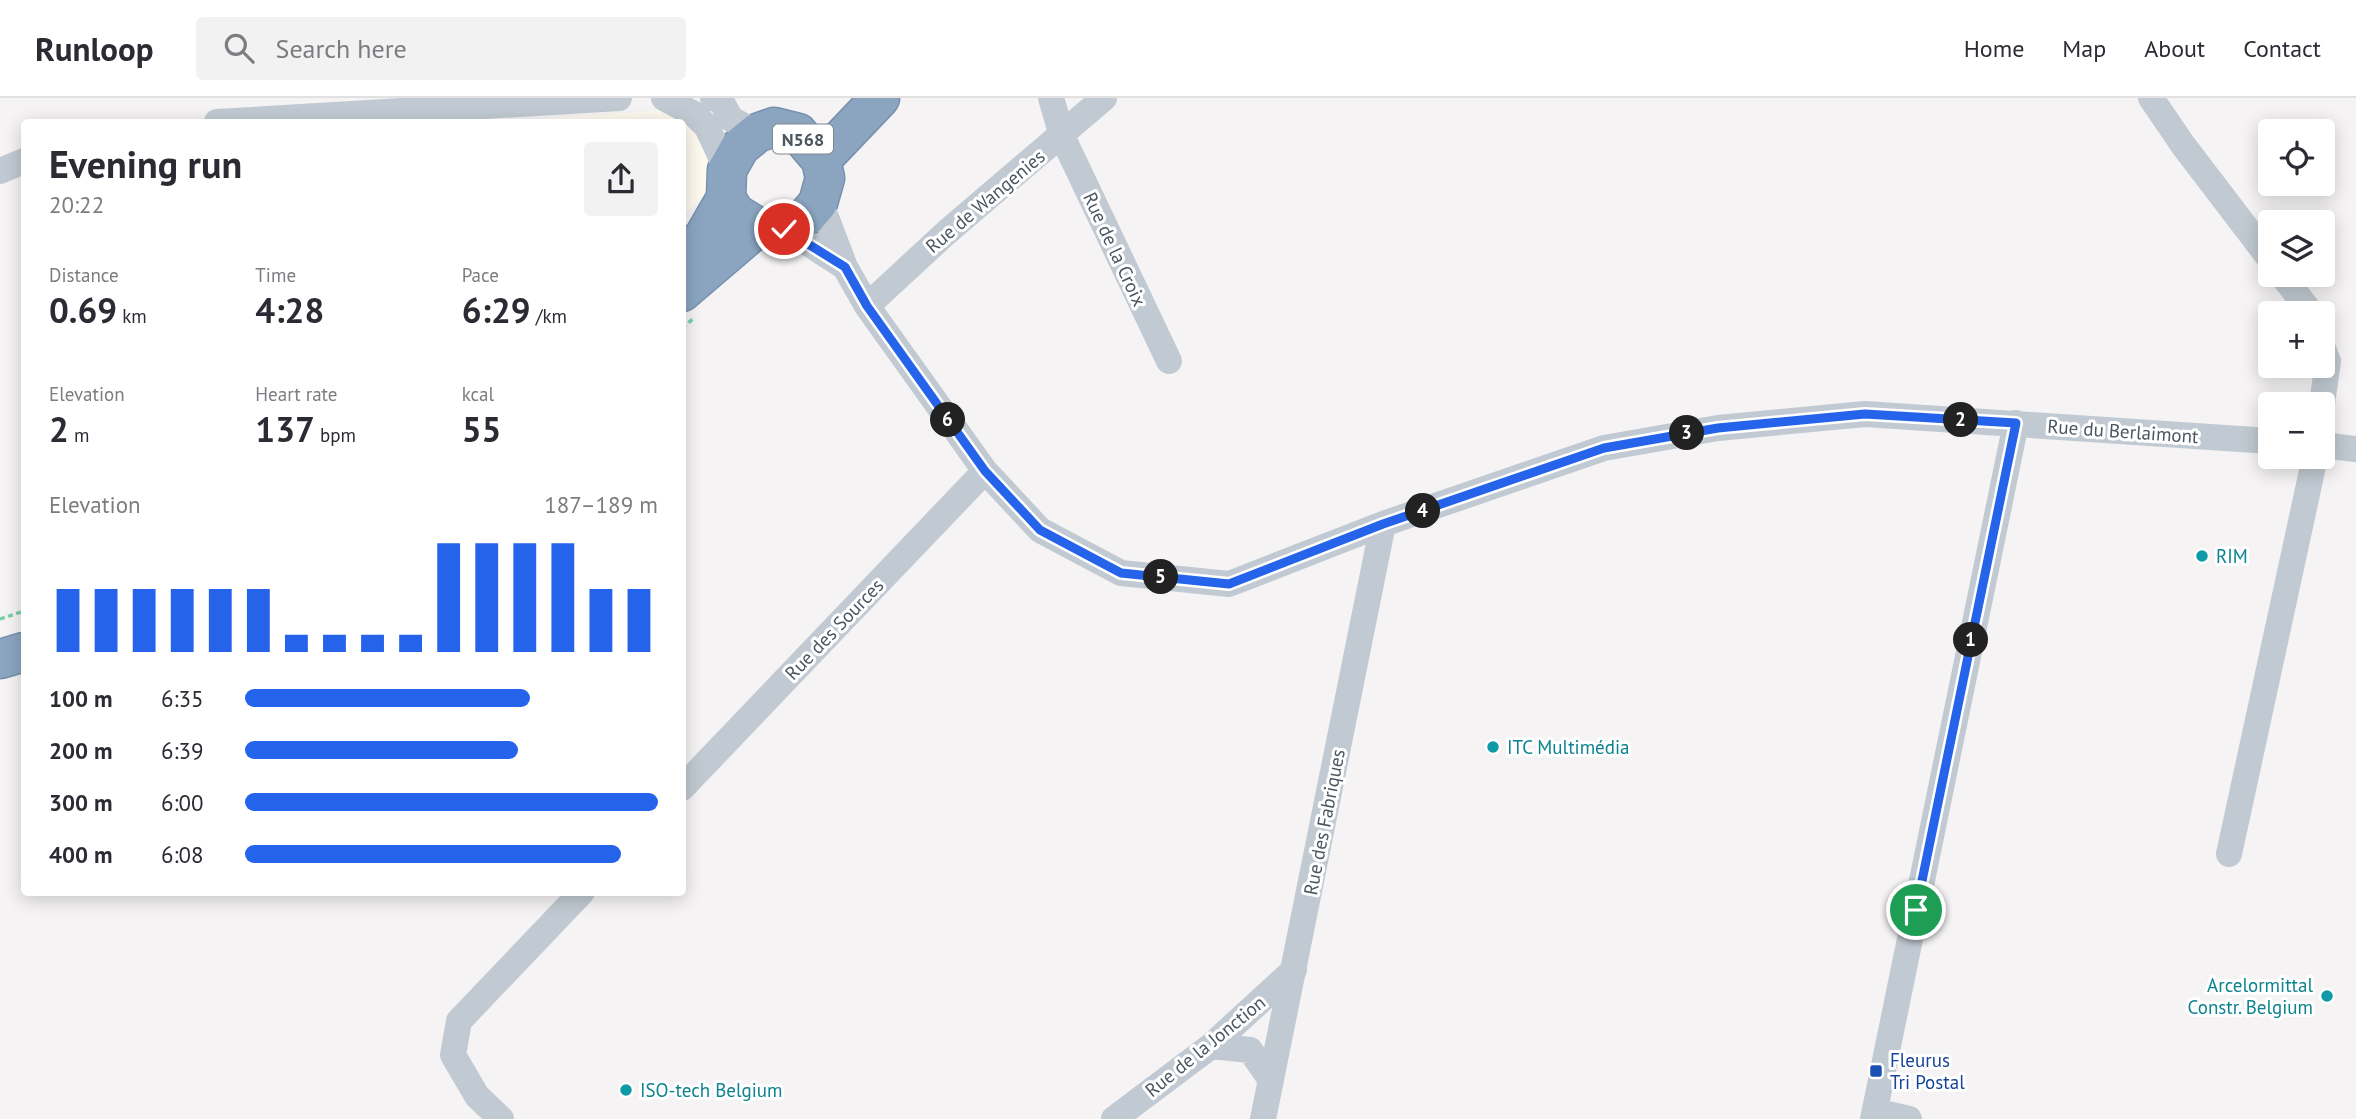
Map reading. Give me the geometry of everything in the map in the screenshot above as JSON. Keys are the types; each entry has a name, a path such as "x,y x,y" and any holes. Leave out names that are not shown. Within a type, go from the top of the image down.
{"highway":[{"name":"N568","path":"809,146 849,98"},
{"name":"N568","path":"809,146 880,98"},
{"name":"N568","path":"686,252 703,238 740,147 757,132 774,127 809,146 824,178 818,204"},
{"path":"726,184 735,213 771,228"},
{"path":"686,289 771,228 806,217 818,204"},
{"path":"0,633 21,627"},
{"path":"0,659 21,653"}],"street":[{"path":"232,119 286,108 619,98"},
{"path":"713,98 721,101 731,119 757,132"},
{"name":"Rue de la Croix","path":"1051,98 1062,136 1169,361"},
{"name":"Rue de Wangenies","path":"867,306 947,232 1104,98"},
{"path":"2151,98 2183,145 2258,243"},
{"path":"679,101 706,127 726,184"},
{"path":"0,172 21,162"},
{"name":"Rue du Berlaimont","path":"818,204 826,217 845,267 867,306 985,471 1040,530 1121,573 1229,584 1383,524 1604,448 1718,428 1865,414 2258,440"},
{"name":"Rue du Berlaimont","path":"771,228 845,267"},
{"path":"2291,287 2302,301"},
{"path":"1909,1119 1874,1115 2016,423"},
{"path":"2335,447 2356,449"},
{"path":"2229,854 2312,469"},
{"name":"Rue des Sources","path":"686,784 985,471"},
{"name":"Rue des Fabriques","path":"1263,1119 1383,524"},
{"path":"502,1119 477,1096 453,1055 459,1021 578,896"},
{"name":"Rue de la Jonction","path":"1114,1119 1211,1046 1294,970"},
{"path":"1211,1046 1250,1050 1271,1080"}],"path":[{"path":"0,619 21,612"}],"shaded area":[{"path":"668,110 679,119 538,119"},
{"path":"686,124 707,141 709,191 686,214"}],"place":[{"name":"RIM","path":"2202,556"},
{"name":"ITC Multimédia","path":"1493,747"},
{"name":"Arcelormittal Constr. Belgium","path":"2327,996"},
{"name":"Fleurus Tri Postal","path":"1876,1071"},
{"name":"ISO-tech Belgium","path":"626,1090"}],"route":[{"path":"784,229 845,267 867,306 985,471 1040,530 1121,573 1229,584 1383,524 1604,448 1718,428 1865,414 2016,423 1916,910"}]}
